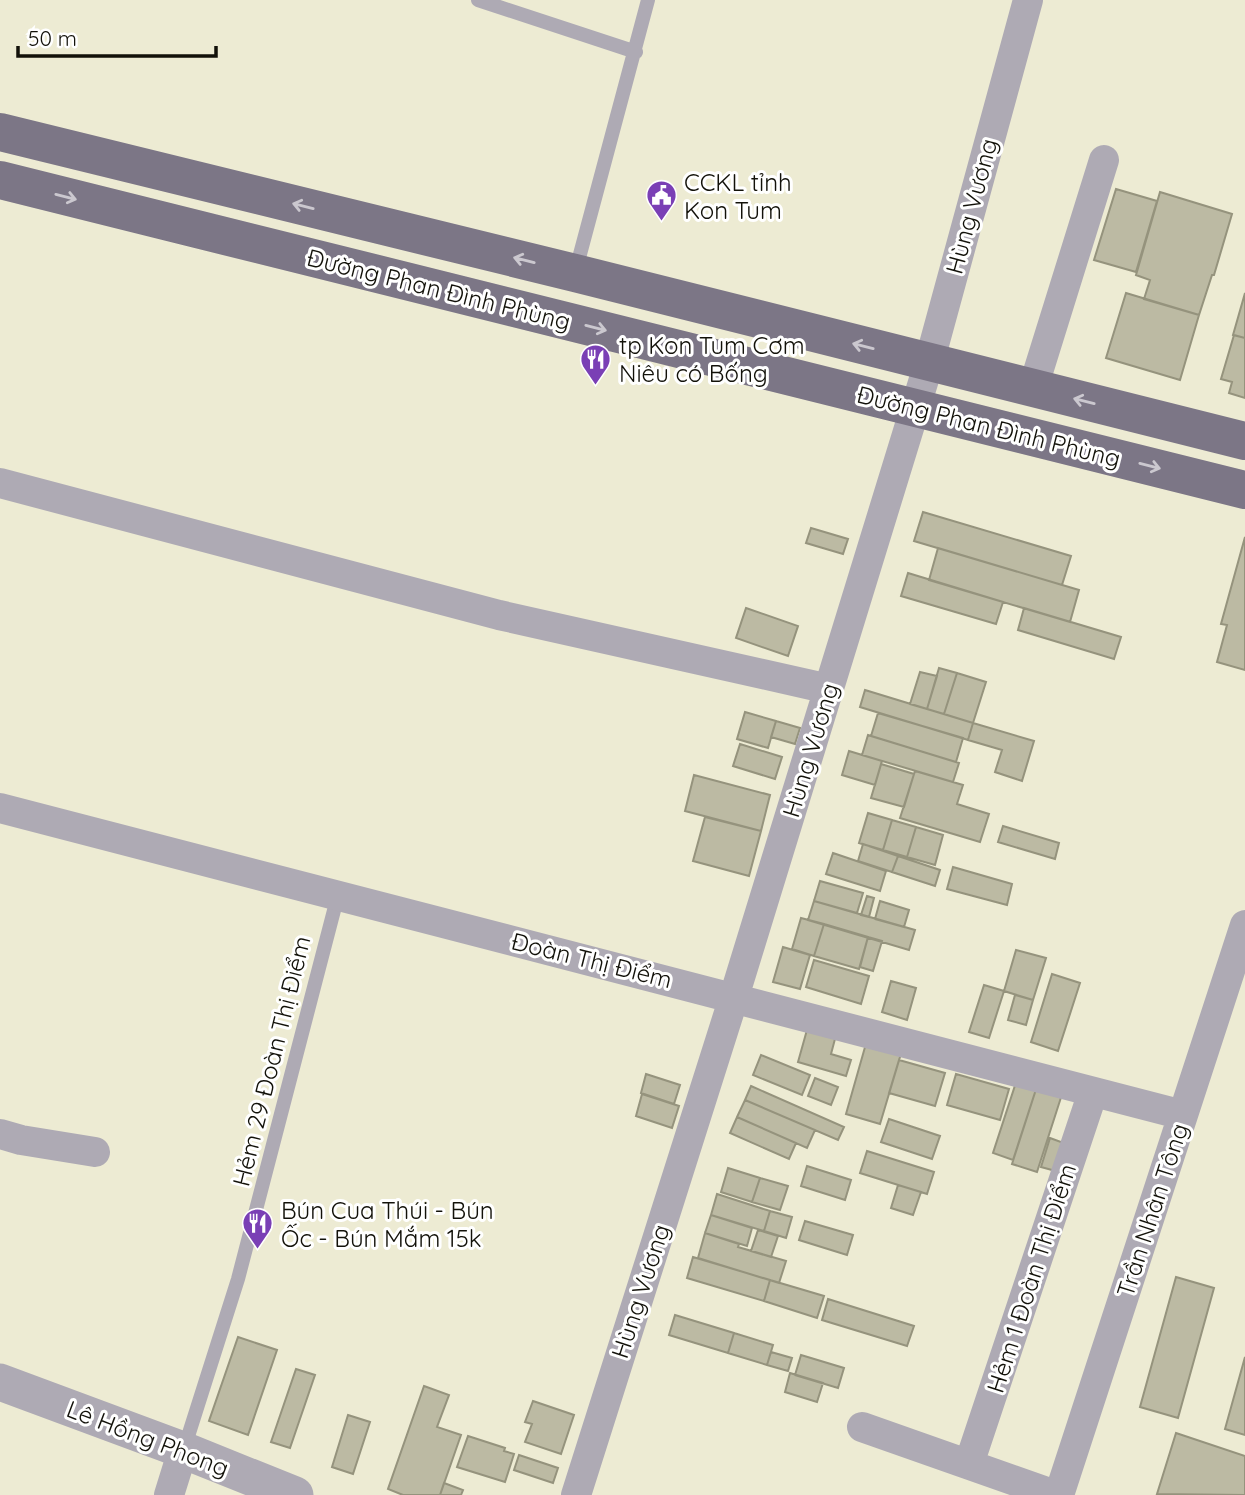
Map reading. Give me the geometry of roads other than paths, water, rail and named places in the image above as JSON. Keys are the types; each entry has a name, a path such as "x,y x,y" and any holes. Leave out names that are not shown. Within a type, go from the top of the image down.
{"main road":[{"name":"Đường Phan Đình Phùng","path":"0,132 1245,441"},
{"name":"Đường Phan Đình Phùng","path":"0,180 1245,489"}],"street":[{"name":"Hùng Vương","path":"576,1495 929,363 1028,0"},
{"path":"1033,388 1104,160"},
{"path":"0,483 499,615 829,689"},
{"name":"Đoàn Thị Điểm","path":"0,807 1183,1115"},
{"name":"Trần Nhân Tông","path":"1057,1495 1245,925"},
{"name":"Hẻm 1 Đoàn Thị Điểm","path":"969,1464 1093,1092"},
{"path":"0,1134 95,1152"},
{"name":"Lê Hồng Phong","path":"0,1382 295,1495"},
{"path":"862,1427 1057,1495"},
{"path":"169,1495 183,1450"}],"lane":[{"path":"478,0 636,52"},
{"path":"575,273 648,0"},
{"name":"Hẻm 29 Đoàn Thị Điểm","path":"183,1450 238,1279 338,895"}],"place":[{"name":"CCKL tỉnh Kon Tum","path":"661,223"},
{"name":"tp Kon Tum Cơm Niêu có Bống","path":"596,386"},
{"name":"Bún Cua Thúi - Bún Ốc - Bún Mắm 15k","path":"258,1251"}]}
